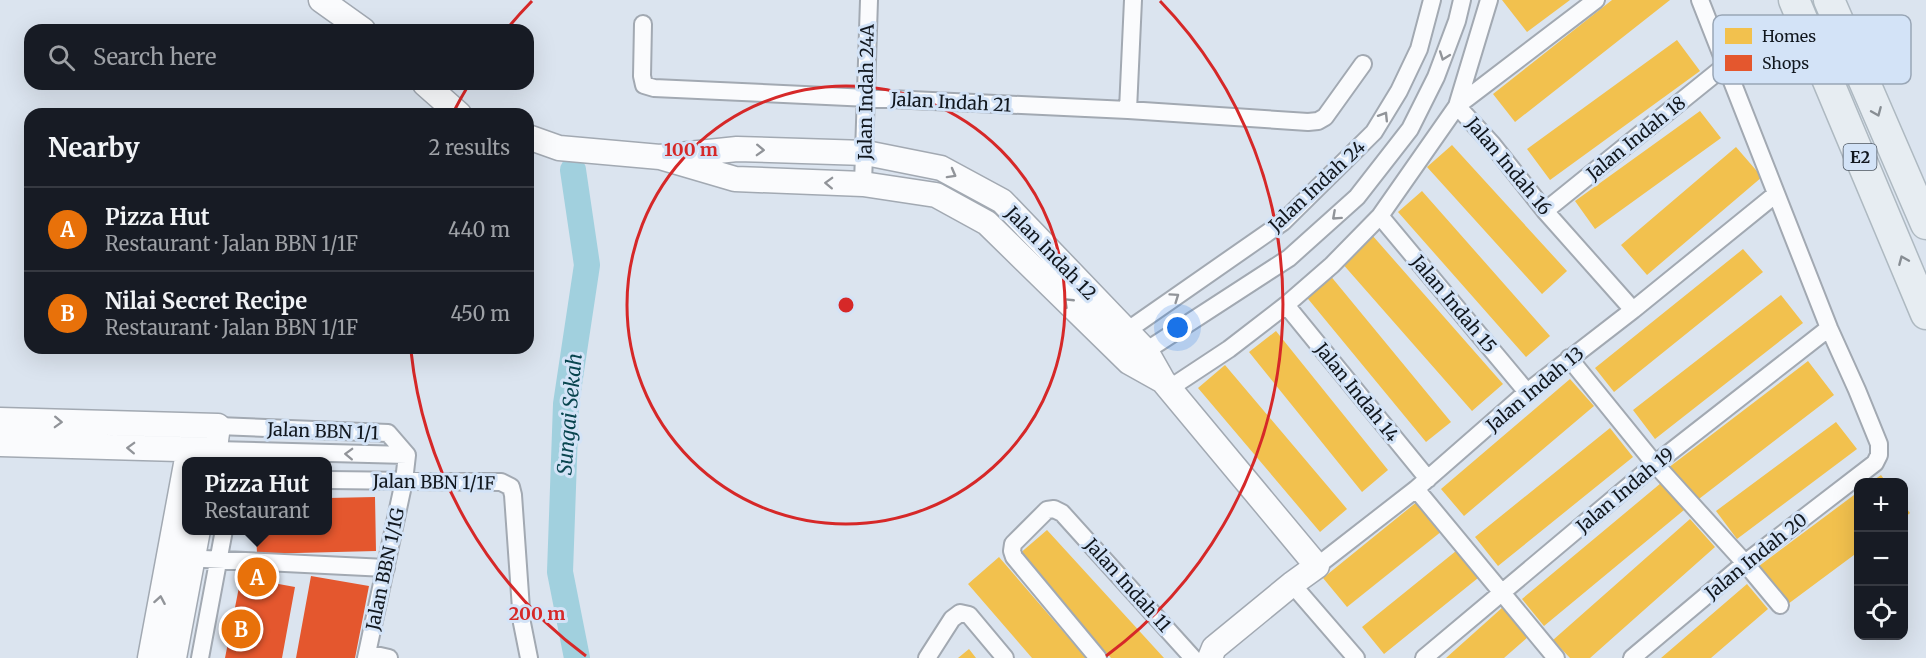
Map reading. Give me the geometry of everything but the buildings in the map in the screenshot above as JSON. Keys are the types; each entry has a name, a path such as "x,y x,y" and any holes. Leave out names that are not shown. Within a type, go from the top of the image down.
{"highway":[{"name":"E2","path":"1794,0 1800,15"},
{"name":"E2","path":"1829,0 1835,15"},
{"name":"E2","path":"1829,84 1926,314"},
{"name":"E2","path":"1865,84 1926,224"}],"street":[{"path":"321,0 355,24"},
{"path":"348,0 360,24"},
{"name":"Jalan Indah 24A","path":"863,184 866,153 869,0"},
{"path":"1128,110 1132,0"},
{"name":"Jalan Indah 24","path":"1118,337 1283,222 1374,132 1399,91 1419,49 1432,0"},
{"name":"Jalan Indah 24","path":"1138,356 1288,258 1357,197 1410,129 1436,77 1457,21 1462,0"},
{"name":"Jalan Indah 16","path":"1489,0 1457,106 1492,144 1545,211 1633,310"},
{"path":"1167,385 1229,349 1332,266 1380,216 1457,106 1596,0"},
{"path":"1700,0 1713,32"},
{"name":"Jalan Indah 21","path":"643,24 642,76 644,85 654,88 1318,121 1325,117 1363,64"},
{"name":"Jalan Indah 18","path":"1545,211 1713,75"},
{"path":"1733,84 1829,328"},
{"path":"432,90 452,108"},
{"name":"Jalan Indah 12","path":"534,139 559,148 660,157 737,149 866,153 941,168 1002,201 1118,337"},
{"name":"Jalan Indah 12","path":"660,157 735,179 863,184 936,195 987,223 1118,337 1167,385 1317,566"},
{"name":"Jalan Indah 13","path":"1210,658 1214,648 1292,584 1422,484 1527,392 1776,194"},
{"name":"Jalan Indah 15","path":"1380,216 1527,392"},
{"name":"Jalan Indah 14","path":"1286,305 1502,594 1556,658"},
{"name":"Jalan Indah 20","path":"1632,658 1745,563 1875,463 1879,455 1879,444 1829,328"},
{"name":"Jalan Indah 19","path":"1424,658 1654,464 1829,328"},
{"path":"1569,358 1654,464 1745,563 1780,606"},
{"name":"Jalan BBN 1/1","path":"0,420 189,450"},
{"name":"Jalan BBN 1/1","path":"0,444 189,450 215,446 388,434 407,455"},
{"name":"Jalan BBN 1/1","path":"215,446 407,455"},
{"name":"Jalan BBN 1/1G","path":"367,656 404,481 407,455"},
{"name":"Jalan BBN 1/1F","path":"332,480 501,482 511,487 522,623 529,658"},
{"name":"Jalan Indah 11","path":"1098,658 1014,557 1012,551 1014,544 1047,510 1054,509 1062,513 1193,658"},
{"path":"174,658 182,534"},
{"path":"150,658 180,558 195,535"},
{"path":"200,658 224,535"},
{"path":"180,558 386,568"},
{"path":"1292,584 1356,658"},
{"path":"927,658 952,619 960,614 969,615 1005,658"},
{"path":"367,656 389,658"}],"waterway":[{"name":"Sungai Sekah","path":"573,170 587,265 566,404 560,572 577,658"}],"place":[{"name":"Pizza Hut","path":"257,577"},
{"name":"Nilai Secret Recipe","path":"241,629"}]}
